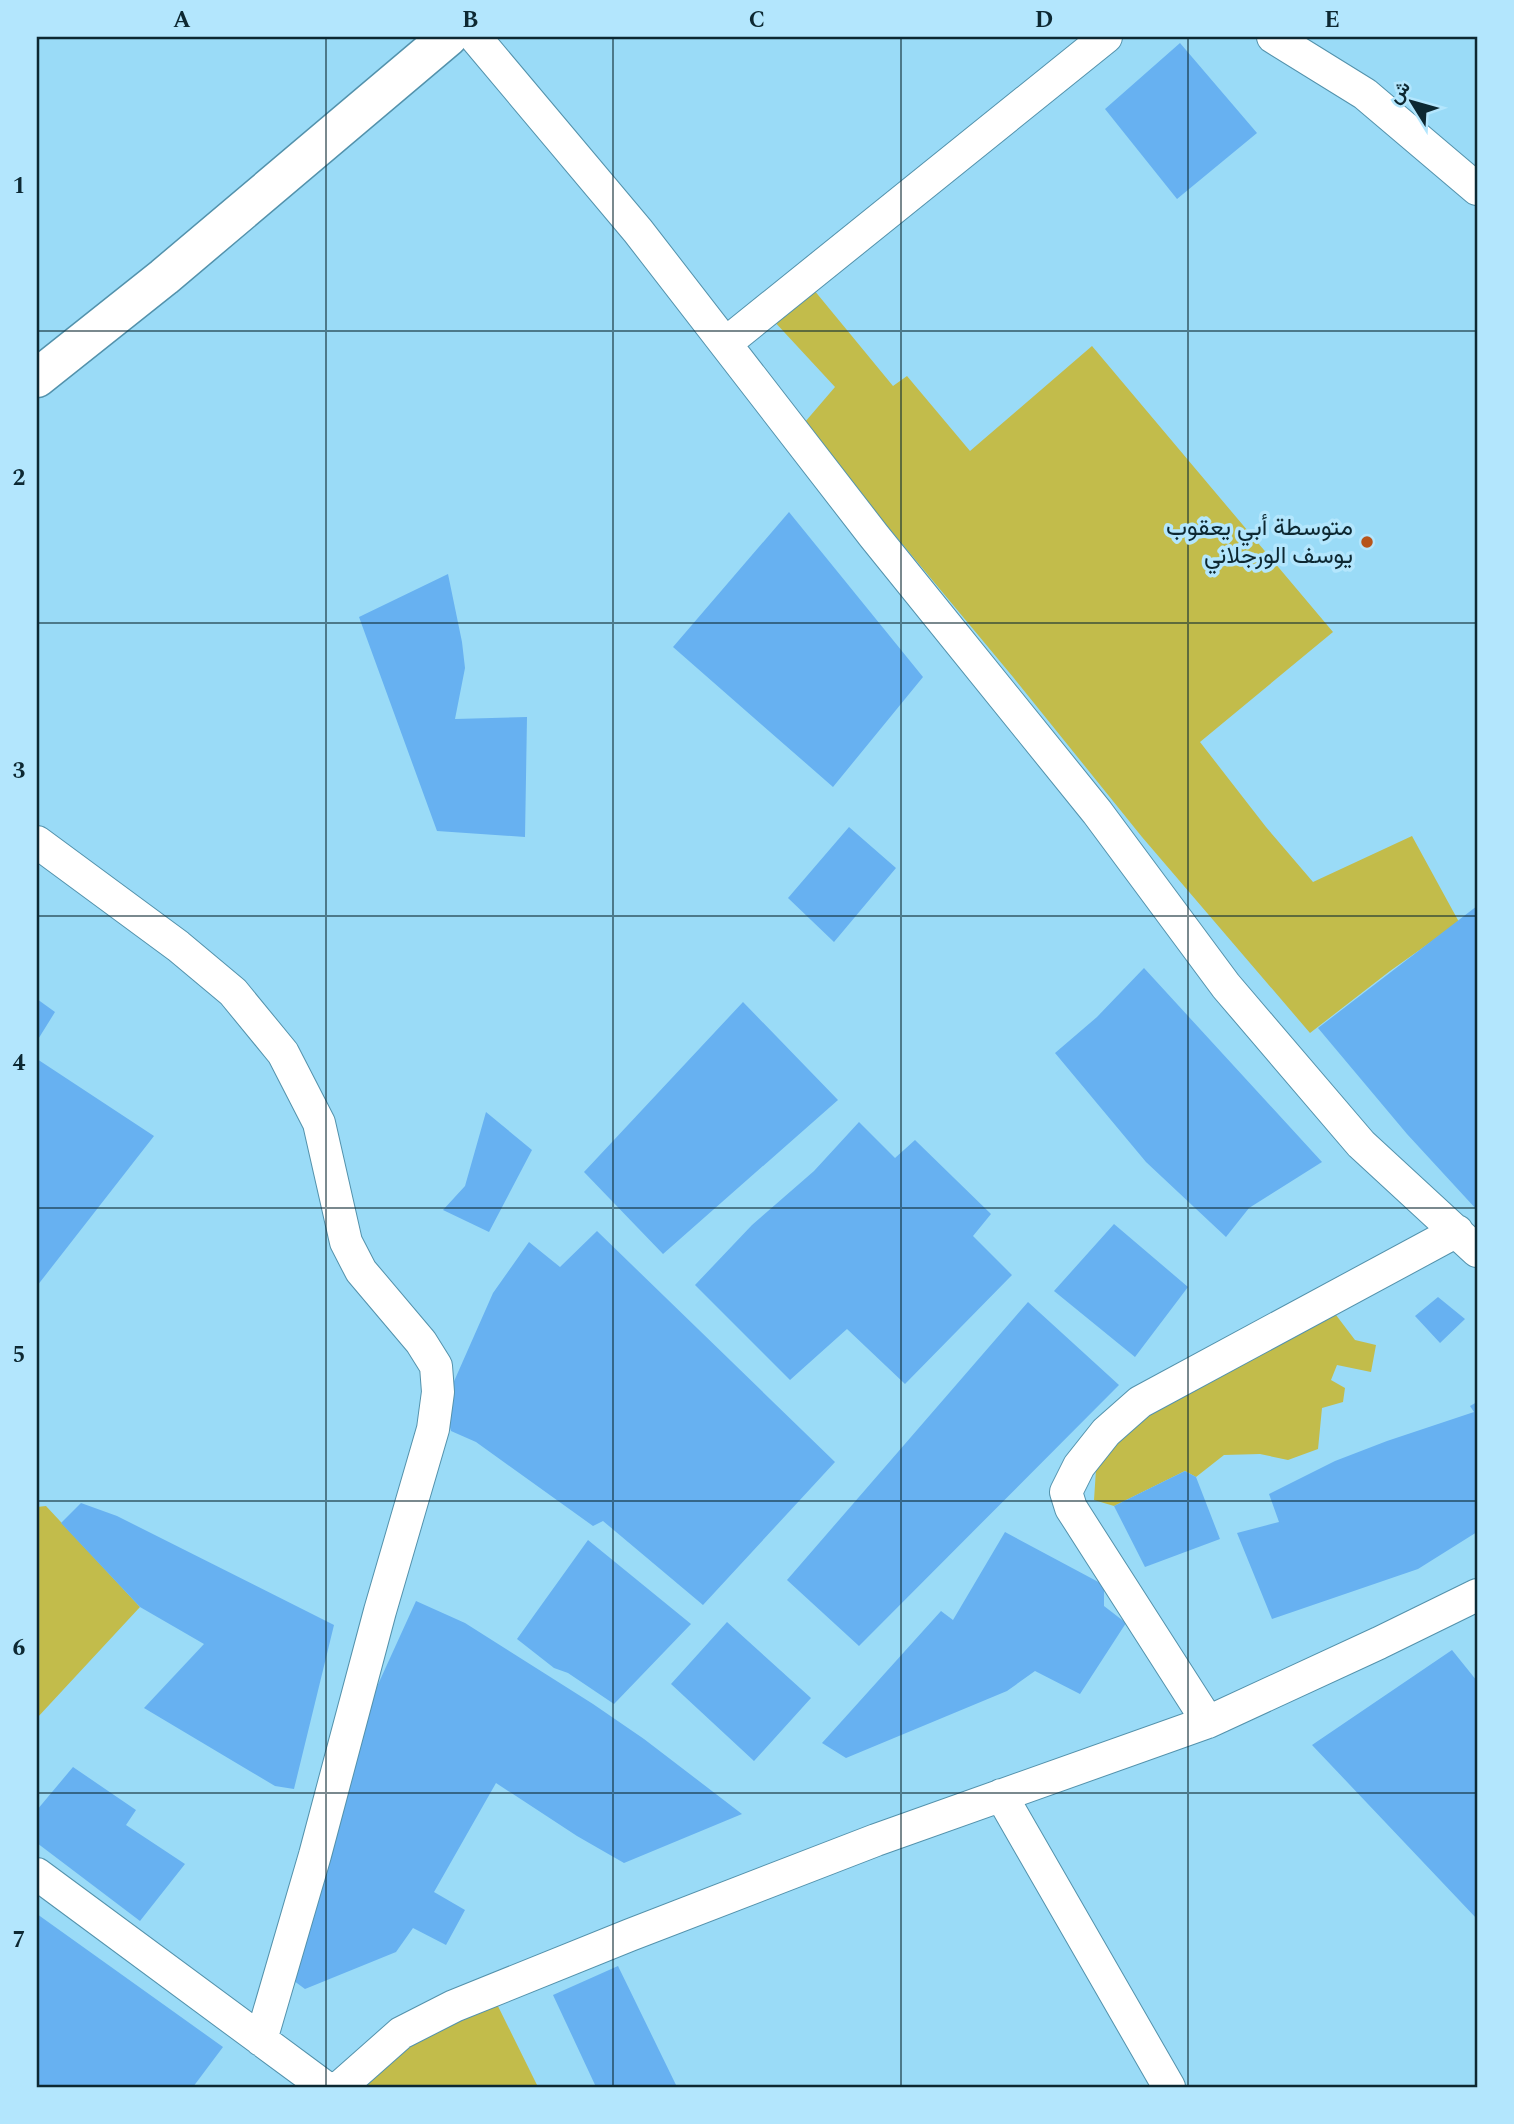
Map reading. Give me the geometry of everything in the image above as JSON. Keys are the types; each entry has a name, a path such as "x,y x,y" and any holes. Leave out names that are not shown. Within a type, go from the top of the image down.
{"street":[{"path":"37,378 164,277 448,37"},
{"path":"475,37 638,231 874,536 1097,812 1226,986 1361,1144 1467,1241 1140,1402 1105,1432 1079,1465 1066,1492 1071,1508 1208,1722"},
{"path":"726,343 1106,37"},
{"path":"1273,37 1365,94 1477,189"},
{"path":"37,842 178,946 233,992 283,1053 319,1123 346,1242 361,1271 421,1342 436,1366 438,1392 433,1429 261,2040"},
{"path":"340,2087 401,2033 454,2006 824,1860 1208,1722 1477,1595"},
{"path":"1001,1795 1169,2087"},
{"path":"37,1874 325,2087"}],"shaded area":[{"path":"814,290 893,386 907,376 970,451 1092,346 1333,632 1200,742 1313,882 1412,836 1459,922 1310,1033 1142,837 849,480 805,422 835,387 772,319"},
{"path":"1336,1315 1355,1340 1376,1345 1371,1372 1337,1365 1331,1380 1345,1388 1343,1402 1322,1408 1318,1449 1288,1460 1260,1454 1224,1455 1196,1477 1185,1471 1114,1506 1094,1500 1098,1439 1276,1341"},
{"path":"46,1506 140,1607 37,1718 37,1507"},
{"path":"493,1996 538,2087 363,2087 407,2046"}],"building":[{"path":"1180,43 1257,133 1177,199 1105,109"},
{"path":"789,512 923,677 833,787 673,647"},
{"path":"448,574 465,668 455,719 527,717 525,837 437,831 359,617"},
{"path":"849,827 896,868 834,942 788,898"},
{"path":"1477,906 1477,1210 1407,1134 1318,1028"},
{"path":"1144,968 1322,1162 1249,1208 1226,1237 1146,1162 1055,1053 1097,1017"},
{"path":"37,999 55,1012 37,1041"},
{"path":"743,1002 838,1100 663,1254 584,1172"},
{"path":"37,1059 154,1136 37,1286"},
{"path":"486,1112 532,1150 489,1232 443,1210 465,1186"},
{"path":"859,1122 895,1158 915,1140 991,1214 973,1236 1012,1275 905,1384 847,1329 790,1380 695,1285 752,1225 814,1171"},
{"path":"1114,1224 1188,1287 1135,1357 1054,1291"},
{"path":"597,1231 835,1462 703,1605 603,1521 593,1526 476,1442 451,1431 444,1404 493,1293 529,1242 560,1267"},
{"path":"1438,1297 1465,1319 1440,1343 1415,1316"},
{"path":"1028,1302 1119,1385 859,1646 787,1580"},
{"path":"1477,1402 1477,1532 1418,1569 1272,1619 1237,1533 1279,1522 1269,1494 1335,1461 1474,1412 1470,1406"},
{"path":"1185,1471 1196,1477 1220,1539 1145,1567 1114,1506"},
{"path":"81,1503 117,1516 334,1625 294,1789 275,1786 144,1708 204,1644 140,1607 61,1523"},
{"path":"1005,1532 1104,1585 1104,1606 1126,1623 1080,1694 1035,1671 1007,1691 846,1758 822,1743 941,1611 953,1620"},
{"path":"588,1540 691,1624 614,1704 568,1673 554,1668 517,1639"},
{"path":"416,1601 465,1623 593,1704 644,1739 742,1814 624,1863 496,1783 434,1892 465,1910 446,1945 413,1928 396,1952 305,1989 290,1978 370,1702"},
{"path":"727,1622 811,1698 754,1761 671,1684"},
{"path":"1452,1650 1477,1681 1477,1919 1312,1745"},
{"path":"73,1767 136,1810 126,1825 185,1864 140,1921 37,1843 37,1810"},
{"path":"37,1914 223,2047 193,2087 37,2087"},
{"path":"618,1966 677,2087 596,2087 553,1995"}],"place":[{"name":"متوسطة أبي يعقوب يوسف الورجلاني","path":"1367,542"}]}
